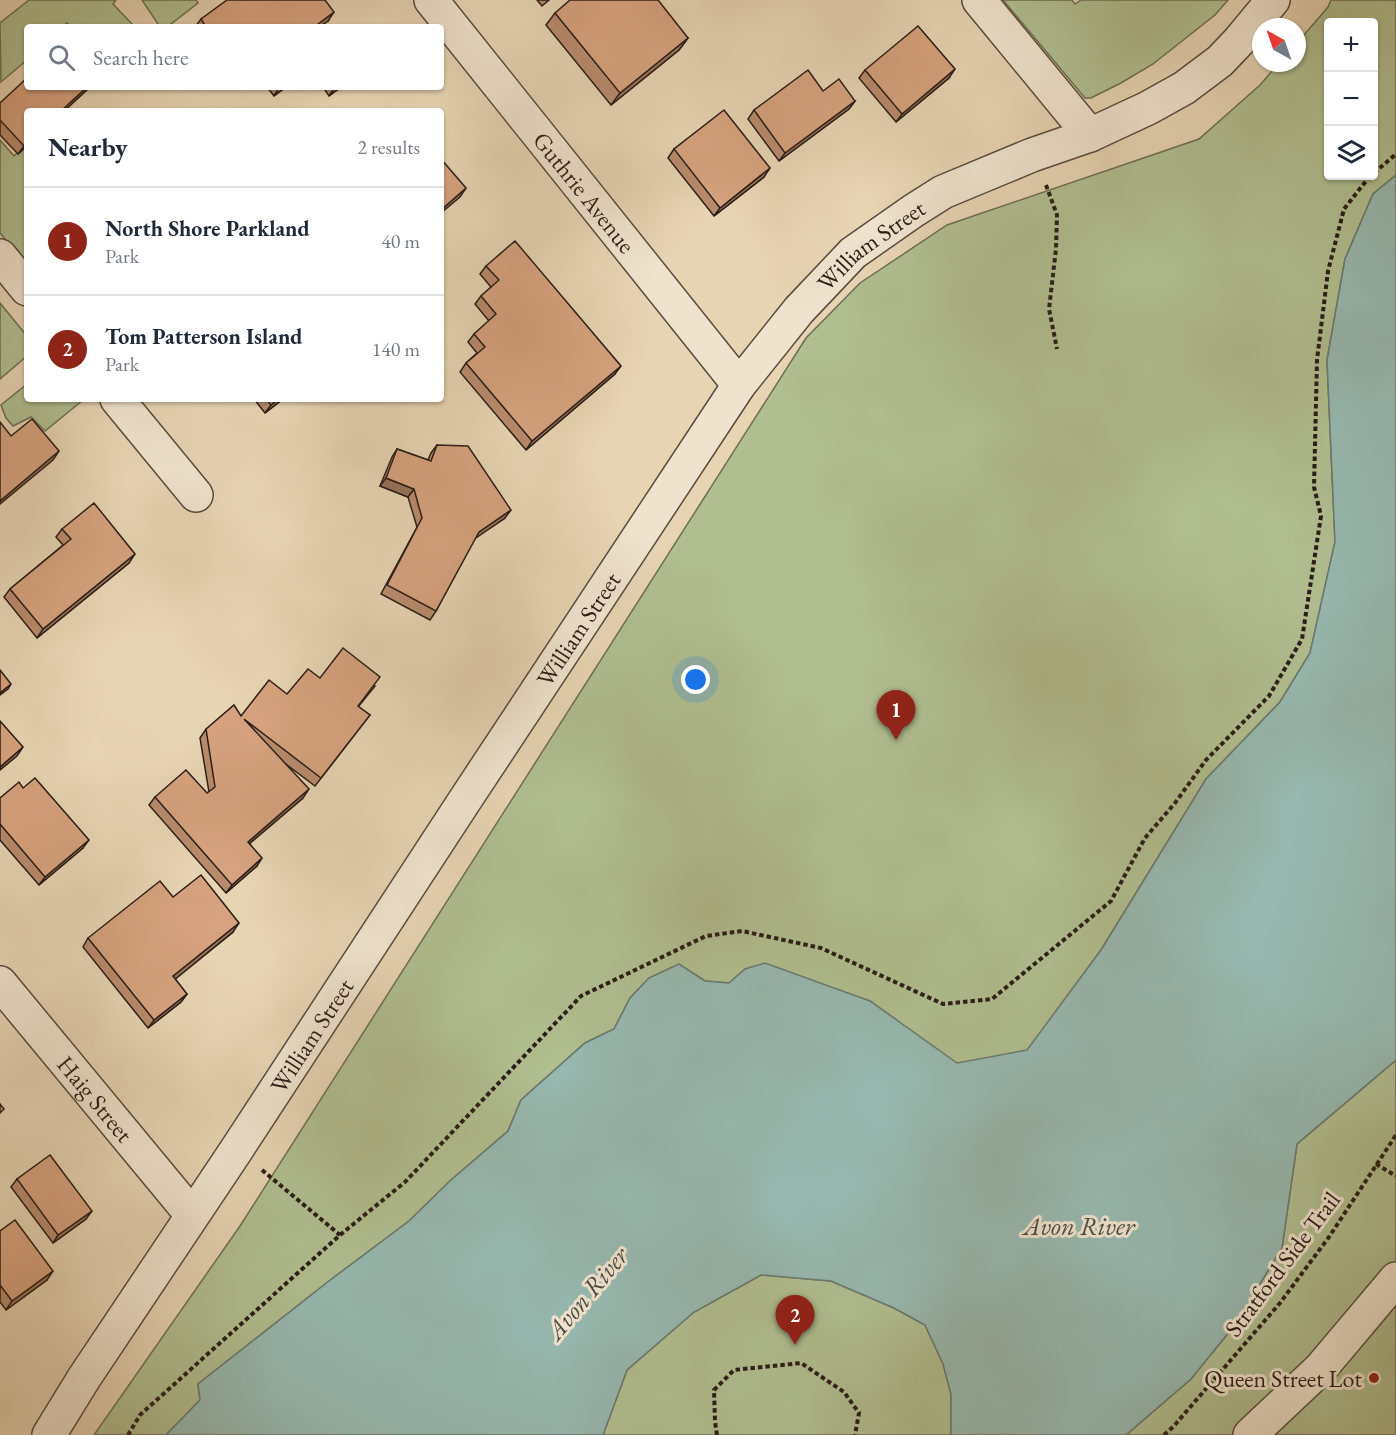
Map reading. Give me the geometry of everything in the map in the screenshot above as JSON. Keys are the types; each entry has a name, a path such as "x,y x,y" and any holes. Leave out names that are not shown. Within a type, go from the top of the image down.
{"street":[{"name":"Guthrie Avenue","path":"431,0 739,385"},
{"path":"980,0 1089,135"},
{"name":"William Street","path":"49,1435 84,1378 739,385 799,310 853,253 943,192 1032,154 1089,135 1148,108 1184,88 1220,61 1273,0"},
{"path":"0,256 24,285"},
{"path":"119,402 196,495"},
{"name":"Haig Street","path":"0,983 192,1215"},
{"path":"1250,1435 1321,1368 1396,1279"}],"path":[{"path":"1032,154 1057,214 1056,249 1049,309 1058,349"},
{"path":"1378,169 1396,154"},
{"path":"128,1435 140,1415 340,1234 405,1182 581,996 706,936 742,931 821,948 943,1004 992,999 1111,901 1145,838 1175,803 1206,760 1269,696 1302,639 1321,516 1314,487 1317,360 1328,271 1344,209 1367,180"},
{"name":"Stratford Side Trail","path":"1164,1435 1280,1303 1329,1237 1396,1135"},
{"path":"235,1152 246,1158 340,1234"},
{"path":"1376,1164 1396,1176"},
{"path":"717,1435 714,1422 714,1390 734,1370 801,1363 844,1392 859,1413 855,1435"}],"green space":[{"path":"29,0 116,0 113,4 132,24 24,24 24,63 1,82 0,23"},
{"path":"142,0 196,0 198,3 171,24 158,24"},
{"path":"1003,0 1072,0 1075,4 1081,0 1228,0 1215,15 1153,64 1091,98 1085,98"},
{"path":"1331,0 1396,0 1396,175 1373,194 1345,259 1327,360 1335,542 1310,653 1280,702 1206,779 1101,950 1027,1051 957,1064 870,1001 745,969 729,983 705,981 679,964 649,978 630,998 614,1029 585,1043 521,1100 508,1131 451,1180 409,1221 198,1384 200,1400 166,1435 94,1435 240,1226 806,338 860,283 947,225 1199,139 1260,85 1271,72 1306,72 1306,33 1328,7"},
{"path":"0,140 14,156 24,147 24,262 0,233"},
{"path":"0,303 24,332 24,359 0,379"},
{"path":"24,386 24,402 81,402 45,431 31,417 13,426 6,418 1,405"},
{"path":"1396,1060 1396,1435 1126,1435 1191,1379 1234,1326 1282,1248 1297,1144"},
{"path":"761,1275 831,1281 894,1308 925,1325 943,1364 951,1394 951,1435 603,1435 627,1370 694,1312"}],"water":[{"name":"Avon River","path":"1396,175 1396,1060 1297,1144 1282,1248 1234,1326 1191,1379 1126,1435 951,1435 951,1394 943,1364 925,1325 894,1308 831,1281 761,1275 694,1312 627,1370 603,1435 166,1435 200,1400 198,1384 409,1221 451,1180 508,1131 521,1100 585,1043 614,1029 630,998 649,978 679,964 705,981 729,983 745,969 765,963 870,1001 957,1063 1027,1050 1101,950 1206,779 1280,702 1310,653 1335,542 1327,360 1345,259 1373,194"}],"building":[{"path":"227,0 325,0 334,12 318,24 204,24 201,19"},
{"path":"570,0 658,0 688,38 620,93 555,13"},
{"path":"918,26 955,69 902,114 865,70"},
{"path":"808,70 823,91 839,79 855,101 785,153 754,110"},
{"path":"24,81 24,90 84,90 64,108 24,108 24,146 0,120 0,103"},
{"path":"724,110 770,168 720,208 674,149"},
{"path":"444,162 466,188 444,207"},
{"path":"515,241 621,366 532,441 466,363 485,347 474,334 496,314 481,296 499,280 486,266"},
{"path":"32,419 59,451 0,501 0,422 11,436"},
{"path":"437,445 468,446 511,510 479,532 436,611 387,585 422,518 414,489 386,478 397,449 431,461"},
{"path":"94,503 135,554 43,629 10,589 71,539 62,529"},
{"path":"343,648 380,677 358,706 370,715 321,778 244,719 309,789 248,842 262,858 232,885 155,797 186,770 207,793 215,787 206,729 234,705 241,716 269,680 287,694 308,669 320,678"},
{"path":"0,670 11,684 0,693"},
{"path":"0,721 23,747 0,767"},
{"path":"35,778 89,840 45,877 0,824 0,798 19,782 23,788"},
{"path":"201,875 239,923 173,976 187,994 154,1020 88,938 160,881 173,897"},
{"path":"50,1155 92,1211 58,1235 17,1179"},
{"path":"15,1220 53,1271 12,1301 0,1285 0,1231"}],"place":[{"name":"North Shore Parkland","path":"896,740"},
{"name":"Tom Patterson Island","path":"795,1345"},
{"name":"Queen Street Lot","path":"1374,1378"}]}
